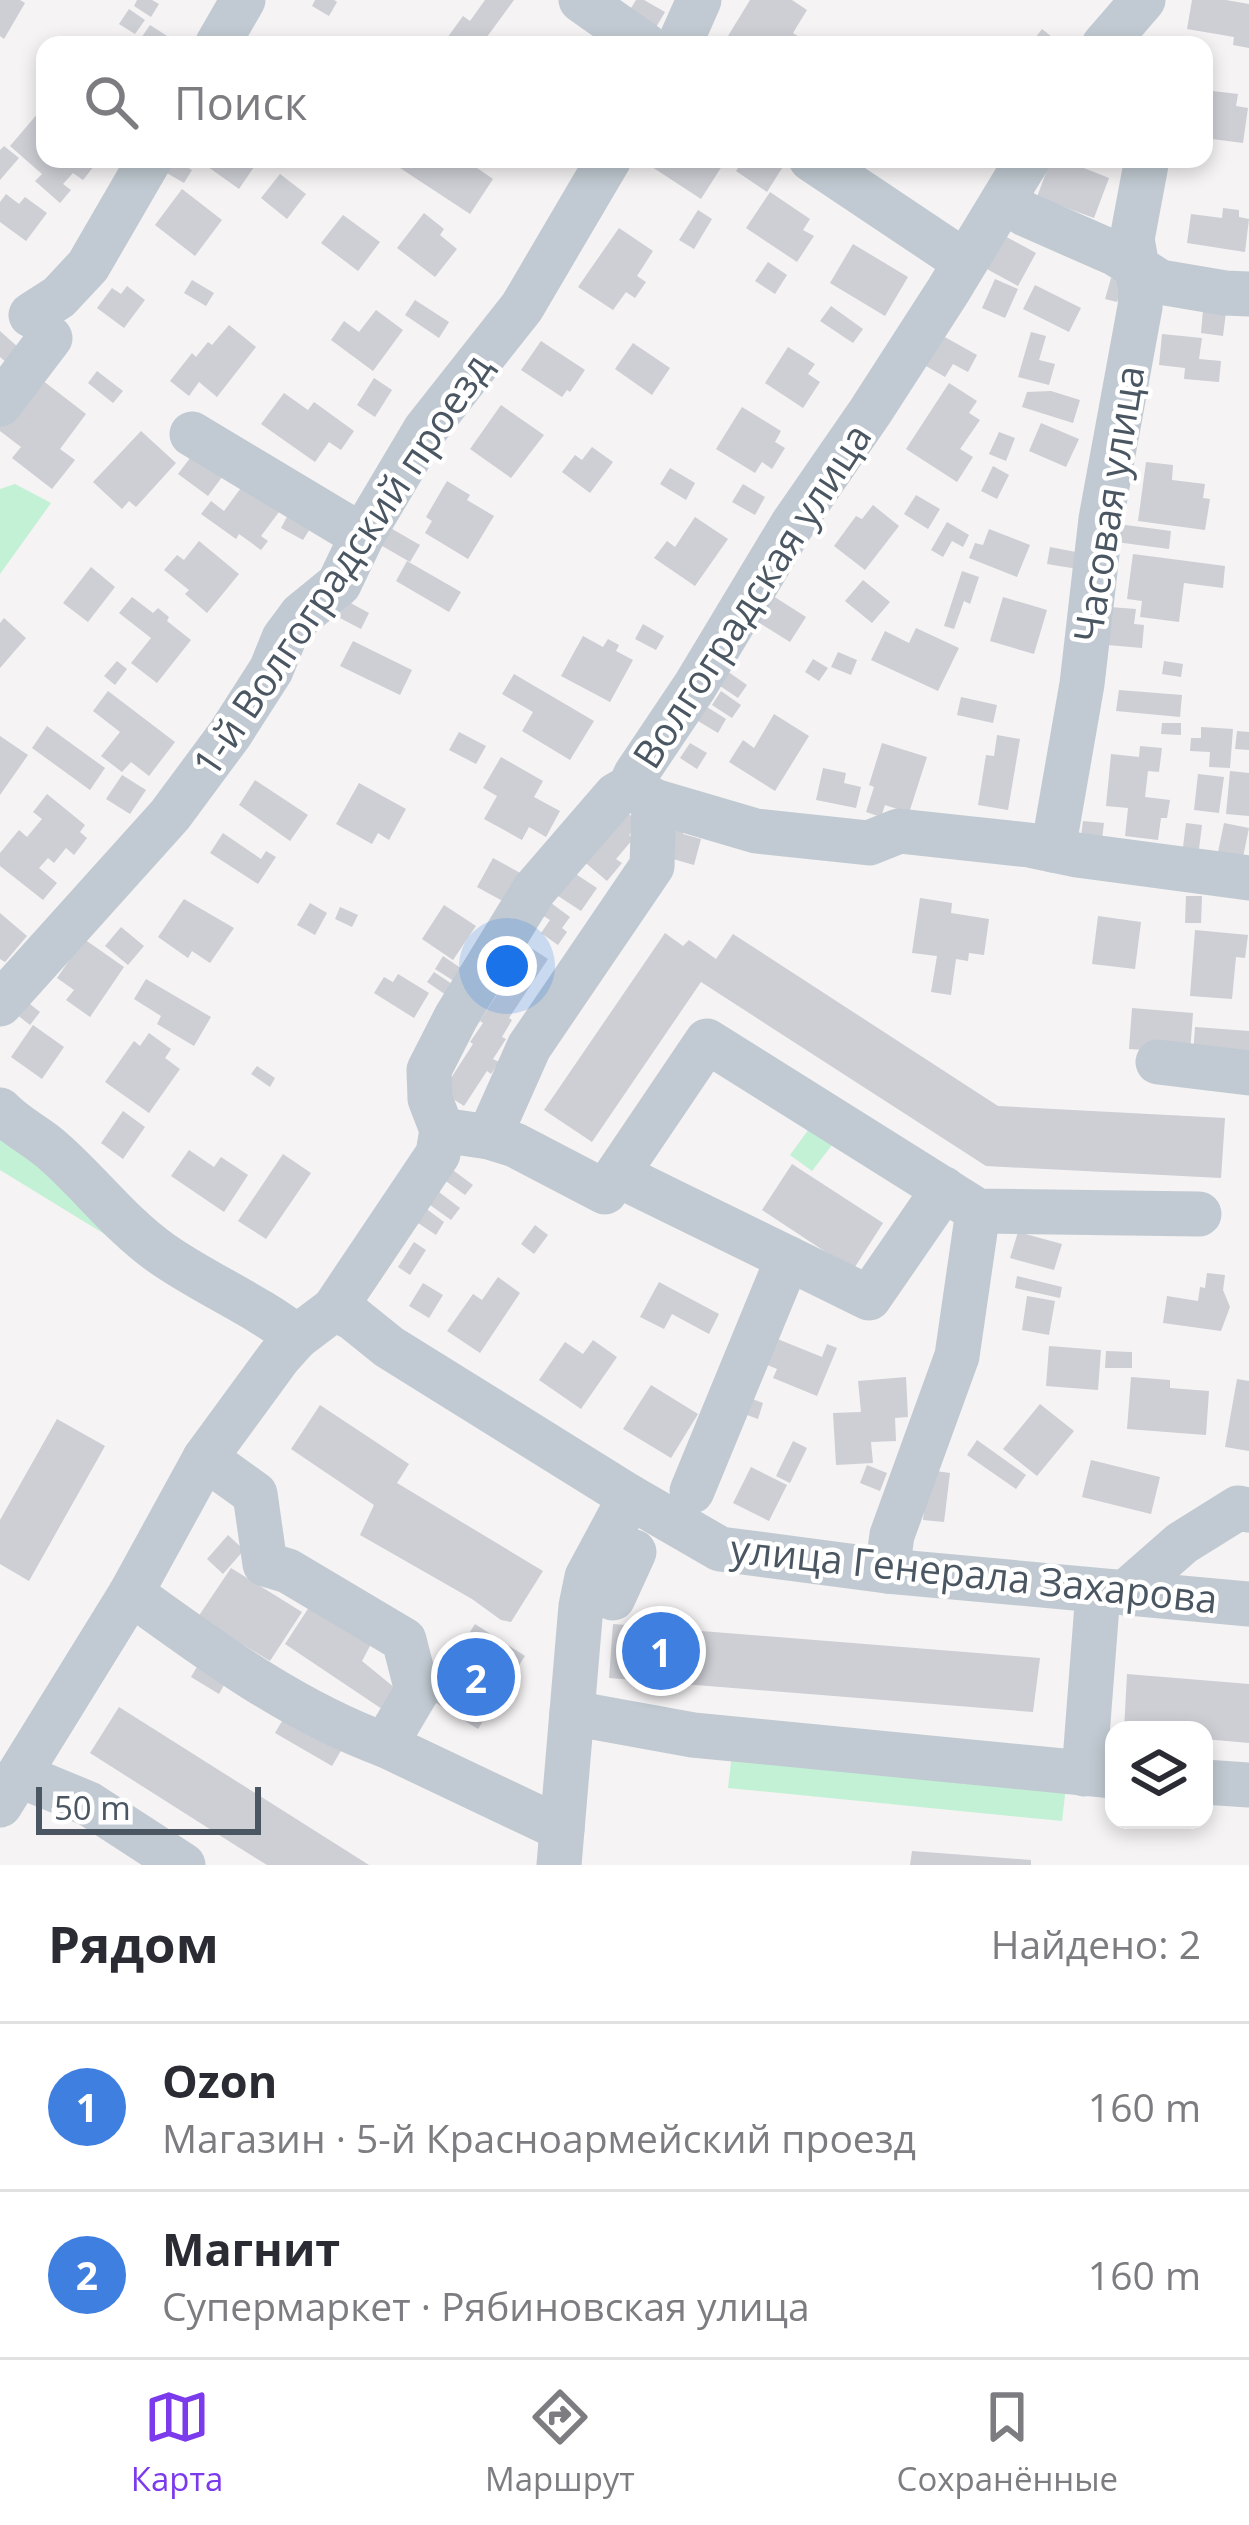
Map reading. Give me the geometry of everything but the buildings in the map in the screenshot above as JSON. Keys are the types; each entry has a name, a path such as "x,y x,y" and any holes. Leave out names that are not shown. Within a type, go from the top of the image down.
{"street":[{"path":"222,36 243,0"},
{"path":"581,0 632,36"},
{"path":"684,36 699,0"},
{"path":"0,404 59,297 88,266 145,168"},
{"name":"1-й Волгоградский проезд","path":"0,1004 170,815 272,670 284,638 301,614 339,584 425,430 522,307 604,168"},
{"path":"824,168 965,262"},
{"name":"Волгоградская улица","path":"442,1130 430,1099 429,1070 456,1017 535,890 616,795 642,794 636,774 1023,168"},
{"name":"Часовая улица","path":"1053,850 1082,684 1101,519 1140,307 1132,239 1145,168"},
{"path":"1003,201 1116,254 1160,283 1249,294"},
{"path":"192,434 362,536"},
{"path":"489,1137 529,1047 652,866 642,794 756,831 869,843 899,831 1249,878"},
{"path":"183,1865 89,1804 9,1790 131,1593 205,1458 297,1337 334,1309 438,1154 442,1130 515,1145 605,1192 706,1041 961,1200 1199,1214"},
{"path":"1158,1062 1249,1073"},
{"path":"0,1110 15,1126 50,1147 126,1226 297,1337"},
{"path":"618,1175 869,1298 961,1200"},
{"path":"887,1571 892,1535 957,1356 961,1200"},
{"path":"692,1491 788,1258"},
{"name":"улица Генерала Захарова","path":"334,1309 720,1549 887,1571 1249,1604"},
{"path":"205,1458 255,1494 265,1564 288,1571 404,1640 417,1691 385,1745"},
{"path":"131,1593 225,1660 336,1727 385,1745 560,1847 581,1606 587,1577 630,1497"},
{"path":"572,1713 693,1735 1099,1775 1112,1593 1238,1508 1249,1510"},
{"path":"614,1598 634,1552"},
{"path":"1213,1783 1249,1785"}],"green space":[{"path":"15,484 51,503 0,574 0,489"},
{"path":"809,1129 832,1145 812,1171 790,1155"},
{"path":"0,1134 256,1327 0,1170"},
{"path":"733,1745 1067,1778 1062,1821 728,1788"}],"place":[{"name":"Ozon","path":"661,1651"},
{"name":"Магнит","path":"476,1677"}]}
